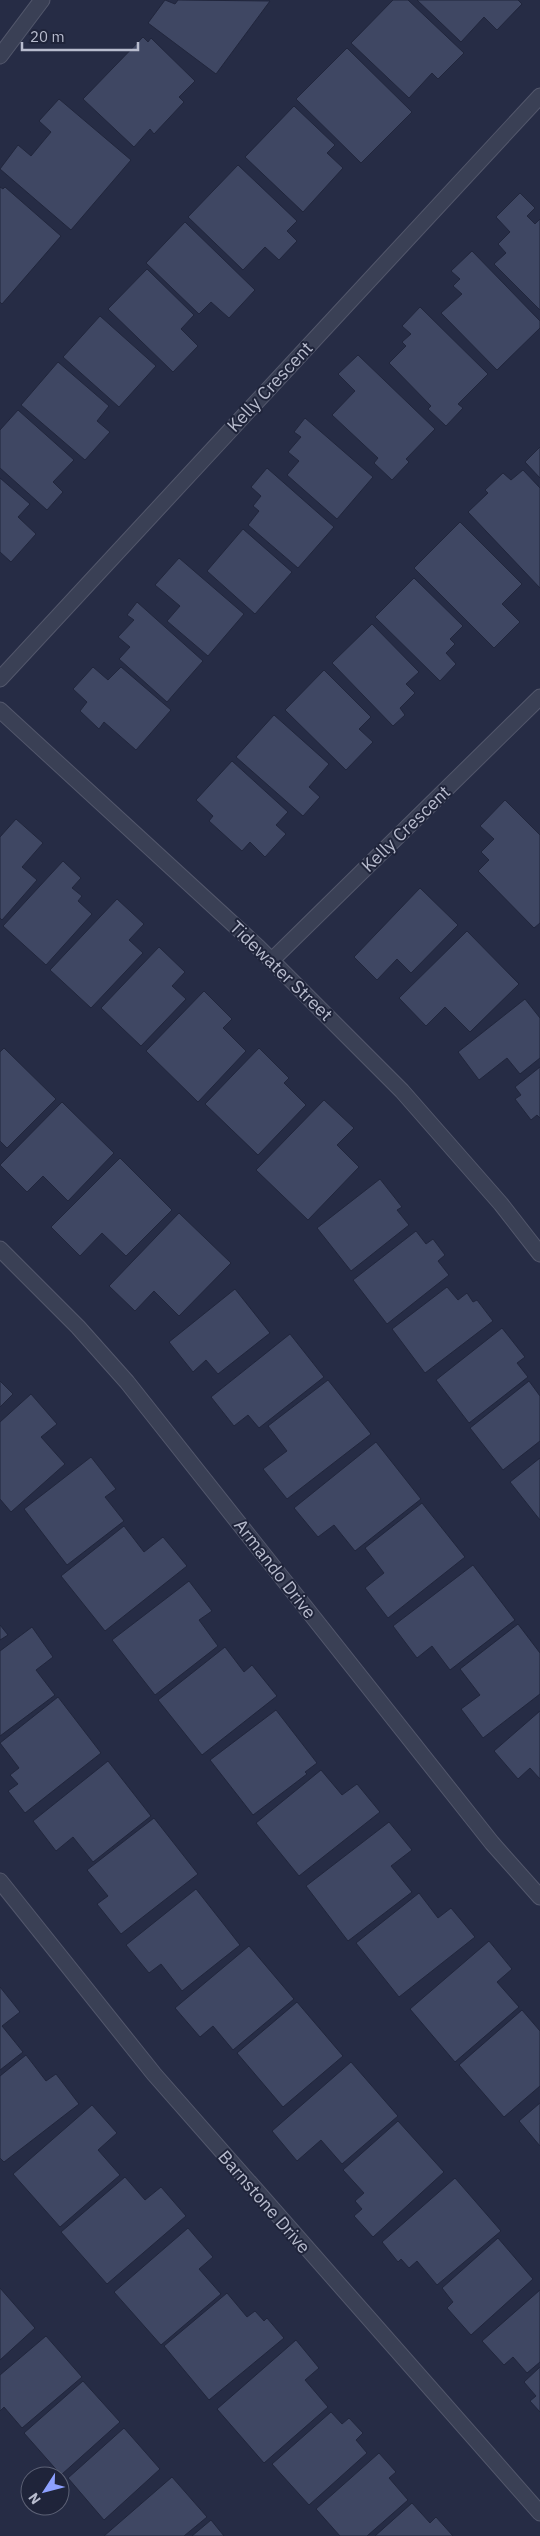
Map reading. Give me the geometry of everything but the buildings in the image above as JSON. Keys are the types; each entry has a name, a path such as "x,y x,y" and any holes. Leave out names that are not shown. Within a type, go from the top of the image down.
{"street":[{"path":"0,56 42,0"},
{"name":"Kelly Crescent","path":"0,679 540,96"},
{"name":"Kelly Crescent","path":"272,960 540,697"},
{"name":"Tidewater Street","path":"0,710 272,960 402,1091 501,1204 540,1254"},
{"name":"Armando Drive","path":"0,1250 78,1327 127,1382 492,1843 540,1897"},
{"name":"Barnstone Drive","path":"0,1881 154,2074 540,2513"}]}
